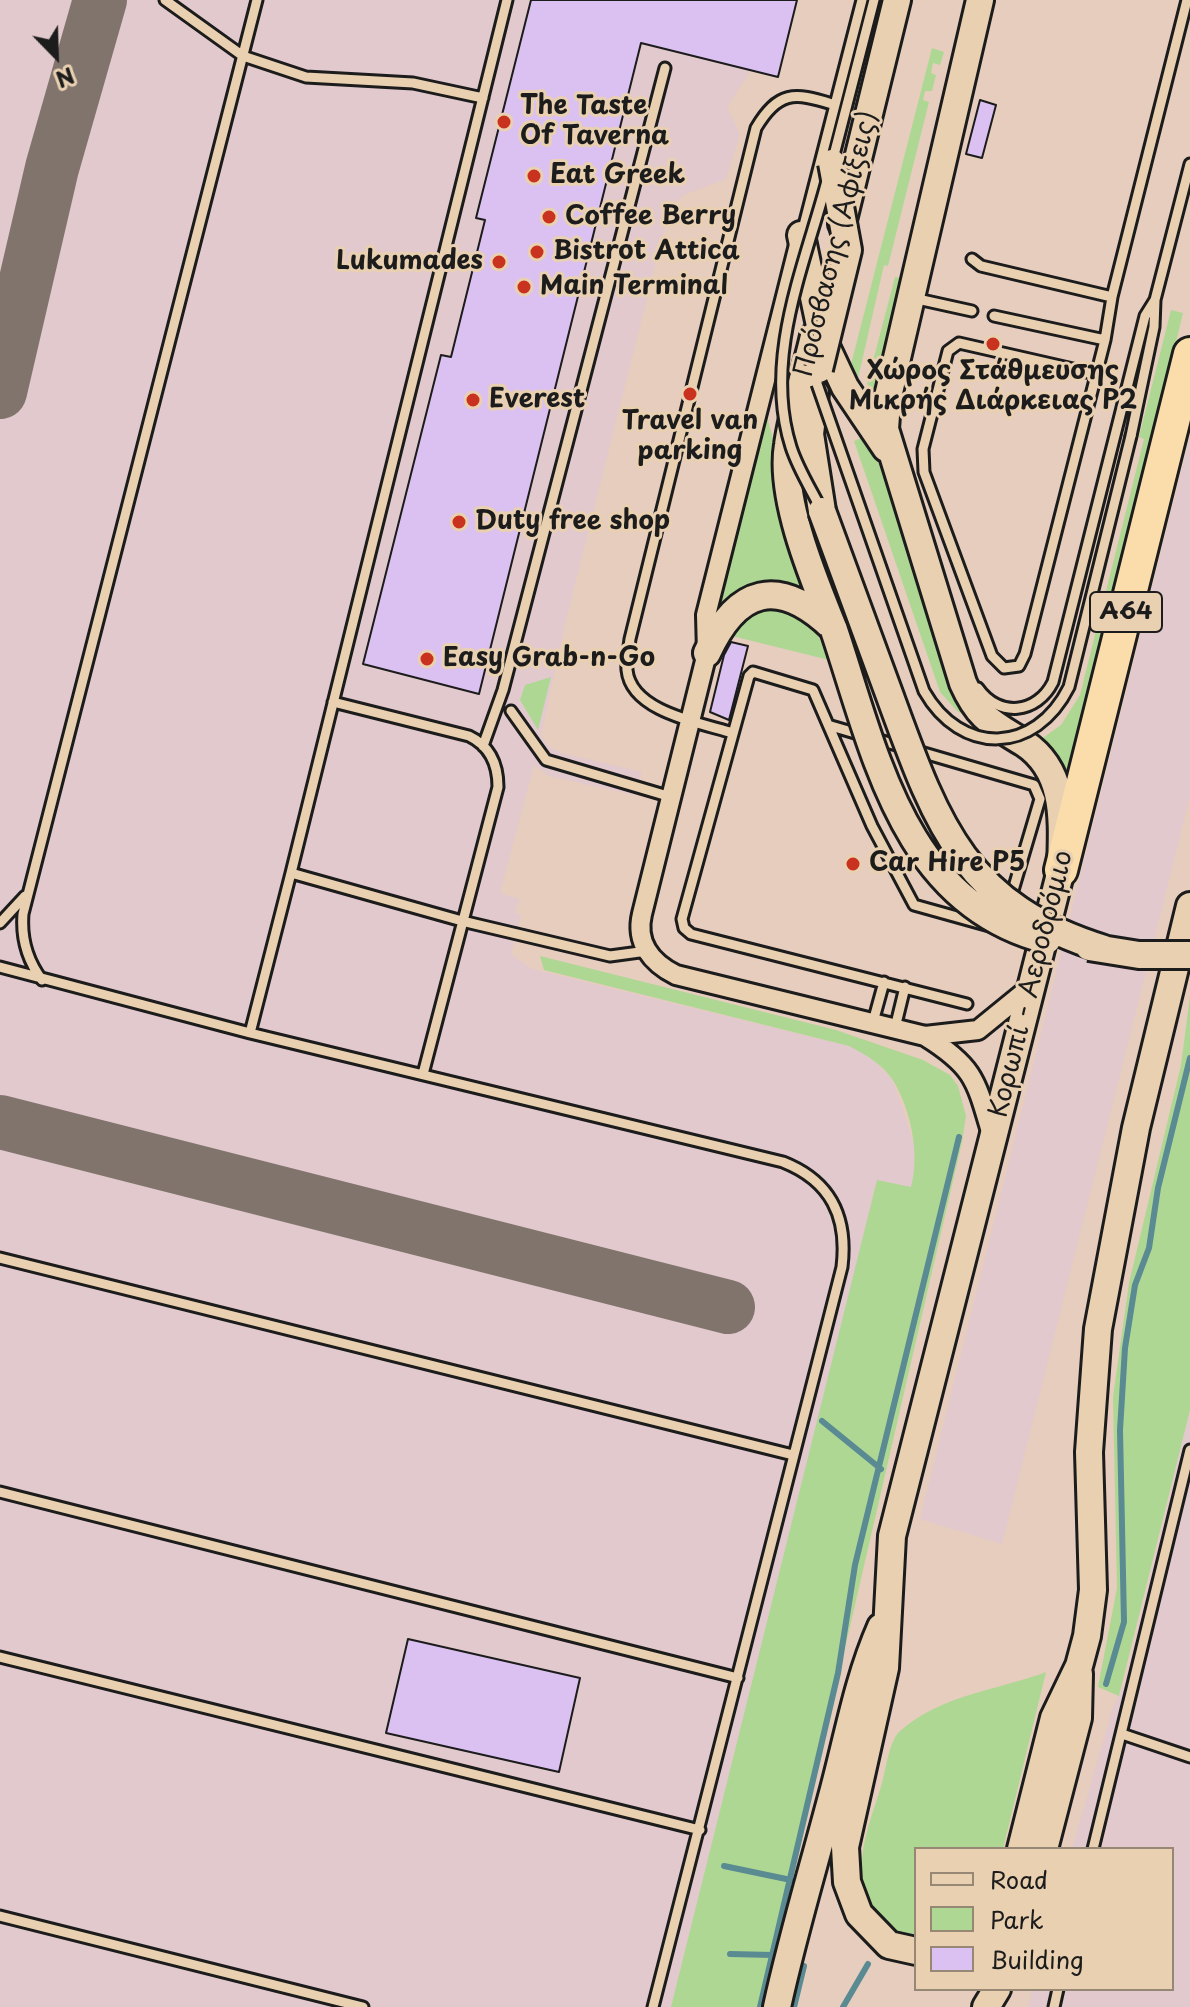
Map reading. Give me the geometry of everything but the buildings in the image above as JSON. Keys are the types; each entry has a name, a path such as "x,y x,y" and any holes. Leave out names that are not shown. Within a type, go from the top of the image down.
{"highway":[{"name":"Κορωπί - Αεροδρόμιο","path":"1061,870 1190,354"}],"street":[{"name":"Πρόσβασης (Αφίξεις)","path":"897,0 787,446 790,489 833,629 885,781 912,837 942,878 972,906 996,922 1027,935 1104,949"},
{"path":"910,0 818,376 810,434 822,511 924,789 958,852 981,879 1027,916 1069,939 1139,955 1190,955"},
{"path":"980,0 887,401 885,429 973,705 1001,732 1026,744 1055,782 1062,813 1061,870"},
{"path":"832,163 848,250"},
{"path":"801,235 817,325 845,387 893,459"},
{"name":"Πρόσβασης (Αφίξεις)","path":"647,951 640,923 707,653 706,615 801,235"},
{"path":"707,653 720,624 744,602 759,597 774,595 804,605 833,629"},
{"name":"Κορωπί - Αεροδρόμιο","path":"914,1951 889,1945 859,1914 844,1865 885,1668 892,1536 1061,870"},
{"path":"1045,1847 1078,1718 1079,1666 1093,1590 1089,1452 1098,1329 1136,1128 1190,906"},
{"path":"647,951 662,968 676,975 925,1036 959,1058 969,1071 978,1086 993,1138"},
{"path":"925,1036 978,1030 1032,986"},
{"path":"777,2007 797,1916 831,1804 863,1667 886,1616"},
{"path":"1022,1847 1054,1718 1079,1666"}],"lane":[{"path":"165,0 243,56 306,77 413,83 483,98"},
{"path":"42,980 30,964 21,932 28,894 257,0"},
{"path":"250,1033 507,0"},
{"name":"Πρόσβασης (Αφίξεις)","path":"801,235 832,104 862,0"},
{"path":"822,511 792,449 782,403 780,367 874,0"},
{"path":"1095,374 959,343 948,351 923,449 924,472 992,656 1004,668 1019,666 1025,654 1105,340 1112,297 1187,0"},
{"path":"483,746 503,690 665,68"},
{"path":"733,733 656,706 635,689 627,669 630,639 756,128 771,106 786,97 810,96 832,104"},
{"path":"818,376 924,691 943,719 981,738 1016,736 1037,727 1055,712 1069,687 1141,400 1155,300 1190,164"},
{"path":"972,259 981,266 1112,297"},
{"path":"912,297 972,311"},
{"path":"945,621 975,683 989,700 1004,708 1022,709 1047,693 1145,316 1155,300"},
{"path":"994,316 1105,340"},
{"path":"831,726 1034,785 1040,799 1005,922 985,928 914,905 872,826 831,726 808,686 758,671 749,676 682,919 684,928 691,934 967,1004"},
{"path":"333,702 469,736 483,746 496,765 498,787 423,1074"},
{"path":"511,711 546,760 671,797"},
{"path":"291,873 462,921 610,956 647,951"},
{"path":"0,923 28,894"},
{"path":"0,967 250,1033 783,1162 820,1184 837,1207 844,1248 653,2007"},
{"path":"873,1022 884,982"},
{"path":"895,1028 905,987"},
{"path":"0,1258 793,1455"},
{"path":"1094,1847 1190,1450"},
{"path":"0,1492 738,1678"},
{"path":"0,1657 700,1830"},
{"path":"1122,1734 1190,1757"},
{"path":"0,1916 363,2007"}],"shaded area":[{"path":"0,0 797,0 778,77 751,70 727,107 740,134 726,179 686,194 670,207 567,616 541,735 548,746 561,753 642,772 633,795 549,776 534,765 500,893 519,899 515,913 521,915 511,954 532,969 849,1046 873,1059 893,1081 915,1146 913,1181 823,1505 703,2007 0,2007"},
{"path":"1190,435 1190,796 1002,1544 920,1519"},
{"path":"1190,1410 1190,2007 1028,2007 1032,1991 1174,1991 1174,1847 1073,1847 1113,1707 1124,1685"}],"green space":[{"path":"932,48 944,52 940,65 933,63 931,73 936,75 932,91 925,91 923,100 929,102 888,266 884,265 856,387 848,376"},
{"path":"895,277 908,279 876,396 867,384"},
{"path":"1171,310 1183,313 1068,788 1037,742 1061,725 1080,695 1144,439 1139,437"},
{"path":"767,416 814,597 718,614"},
{"path":"866,436 870,439 971,719 957,711 940,692 854,441"},
{"path":"761,607 787,610 805,620 818,636 829,660 728,635 738,619"},
{"path":"551,677 538,730 520,700 525,685"},
{"path":"540,956 836,1030 923,1060 950,1075 958,1086 966,1116 762,2007 671,2007 877,1180 911,1187 915,1161 912,1133 900,1093 890,1076 874,1061 849,1046 544,970"},
{"path":"1190,996 1190,1410 1119,1696 1098,1687 1117,1588 1113,1397 1129,1283 1181,1065"},
{"path":"1046,1672 1003,1847 914,1847 914,1937 896,1931 880,1917 870,1900 862,1867 866,1835 896,1736 917,1719 952,1701"}],"waterway":[{"path":"1106,1684 1124,1622 1120,1430 1125,1348 1135,1285 1149,1248 1158,1188 1190,1058"},
{"path":"760,2007 838,1673 855,1565 959,1137"},
{"path":"822,1421 881,1469"},
{"path":"724,1866 791,1880"},
{"path":"730,1954 773,1955"},
{"path":"843,2007 868,1964"},
{"path":"794,2007 804,1966"}],"taxiway":[{"path":"0,392 52,168 100,0"},
{"path":"0,1122 728,1307"}],"place":[{"name":"The Taste Of Taverna","path":"504,122"},
{"name":"Eat Greek","path":"534,176"},
{"name":"Coffee Berry","path":"549,217"},
{"name":"Bistrot Attica","path":"537,252"},
{"name":"Lukumades","path":"499,262"},
{"name":"Main Terminal","path":"524,287"},
{"name":"Χώρος Στάθμευσης Μικρής Διάρκειας P2","path":"993,344"},
{"name":"Travel van parking","path":"690,394"},
{"name":"Everest","path":"473,400"},
{"name":"Duty free shop","path":"459,522"},
{"name":"Easy Grab-n-Go","path":"427,659"},
{"name":"Car Hire P5","path":"853,864"}]}
